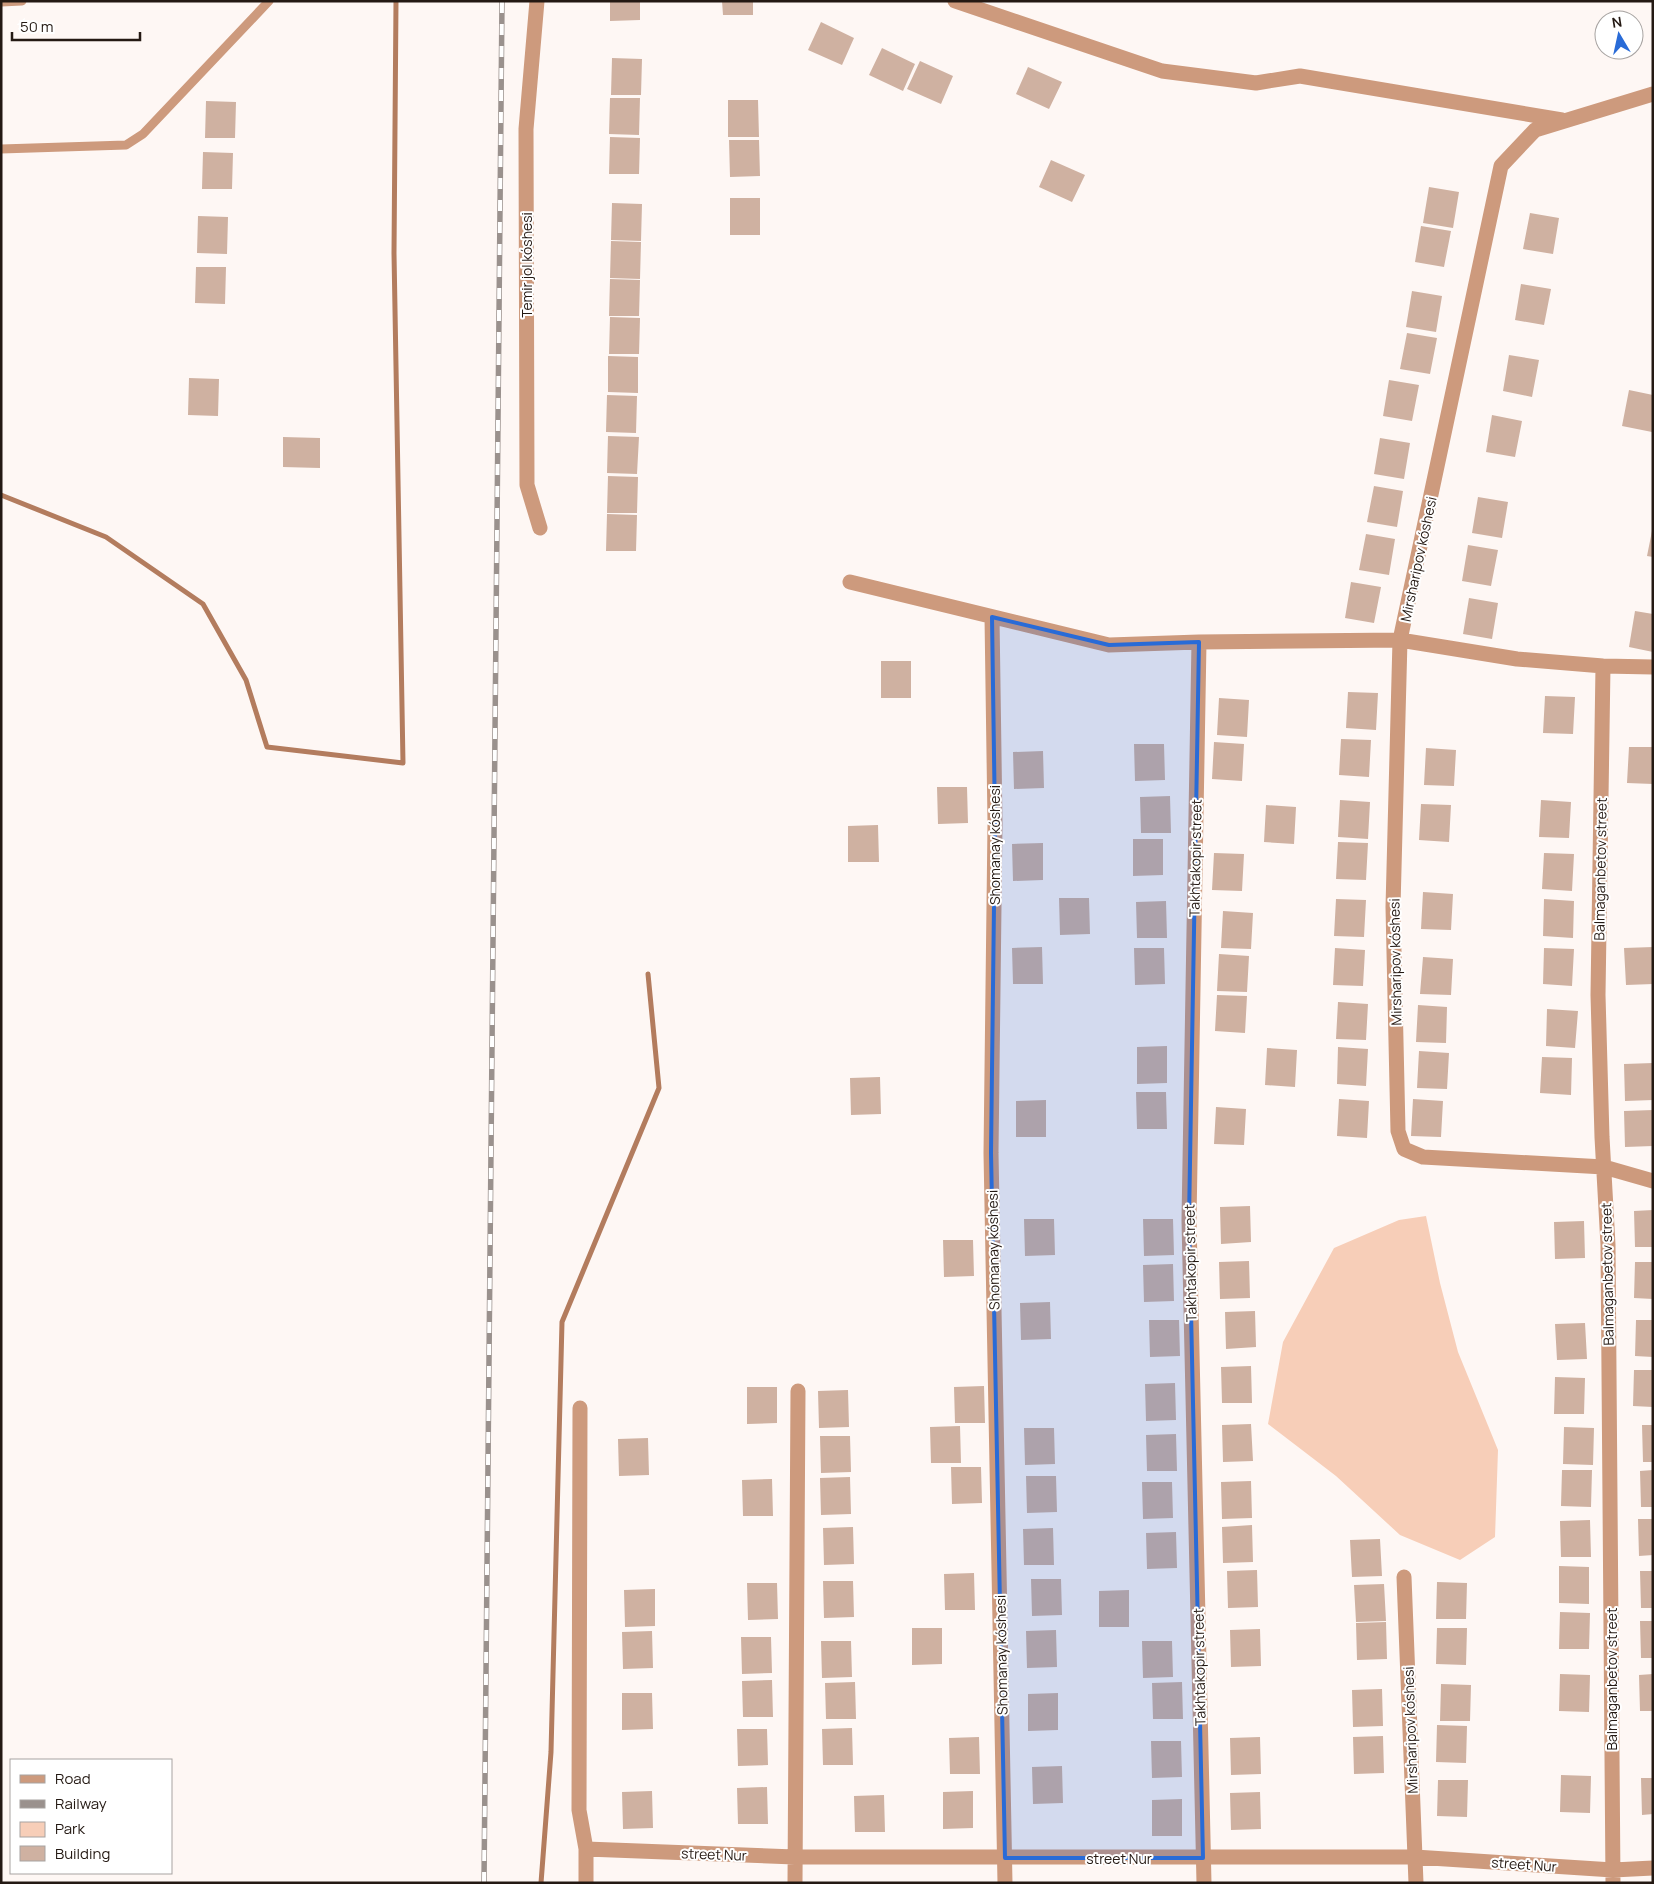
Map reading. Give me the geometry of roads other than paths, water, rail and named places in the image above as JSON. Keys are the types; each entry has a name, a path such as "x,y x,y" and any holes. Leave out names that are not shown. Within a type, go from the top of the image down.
{"street":[{"name":"Temir jol kóshesi","path":"537,1 526,130 527,485 540,528"},
{"path":"955,1 1162,70 1256,83 1300,76 1566,121"},
{"name":"Mirsharipov kóshesi","path":"1604,1167 1423,1157 1404,1149 1398,1131 1393,907 1400,640 1501,166 1535,130 1653,94"},
{"path":"850,582 1109,645 1400,640 1517,659 1603,666 1653,667"},
{"name":"Shomanay kóshesi","path":"992,617 995,823 991,1152 1005,1883"},
{"name":"Takhtakopir street","path":"1199,642 1189,1220 1204,1883"},
{"name":"Balmaganbetov street","path":"1603,666 1598,995 1608,1245 1613,1876"},
{"path":"1604,1167 1653,1181"},
{"path":"795,1883 798,1391"},
{"path":"580,1408 579,1810 586,1849 586,1883"},
{"name":"Mirsharipov kóshesi","path":"1404,1577 1416,1883"},
{"name":"street Nur","path":"586,1849 795,1857 1415,1857 1613,1876 1653,1868"}],"lane":[{"path":"1,2 22,1"},
{"path":"1,149 126,145 143,134 269,1"}],"waterway":[{"path":"1,495 106,537 203,604 246,680 267,747 403,763 394,253 396,1"},
{"path":"541,1883 551,1752 562,1322 659,1088 648,974"}],"railway":[{"path":"484,1883 502,1"}]}
